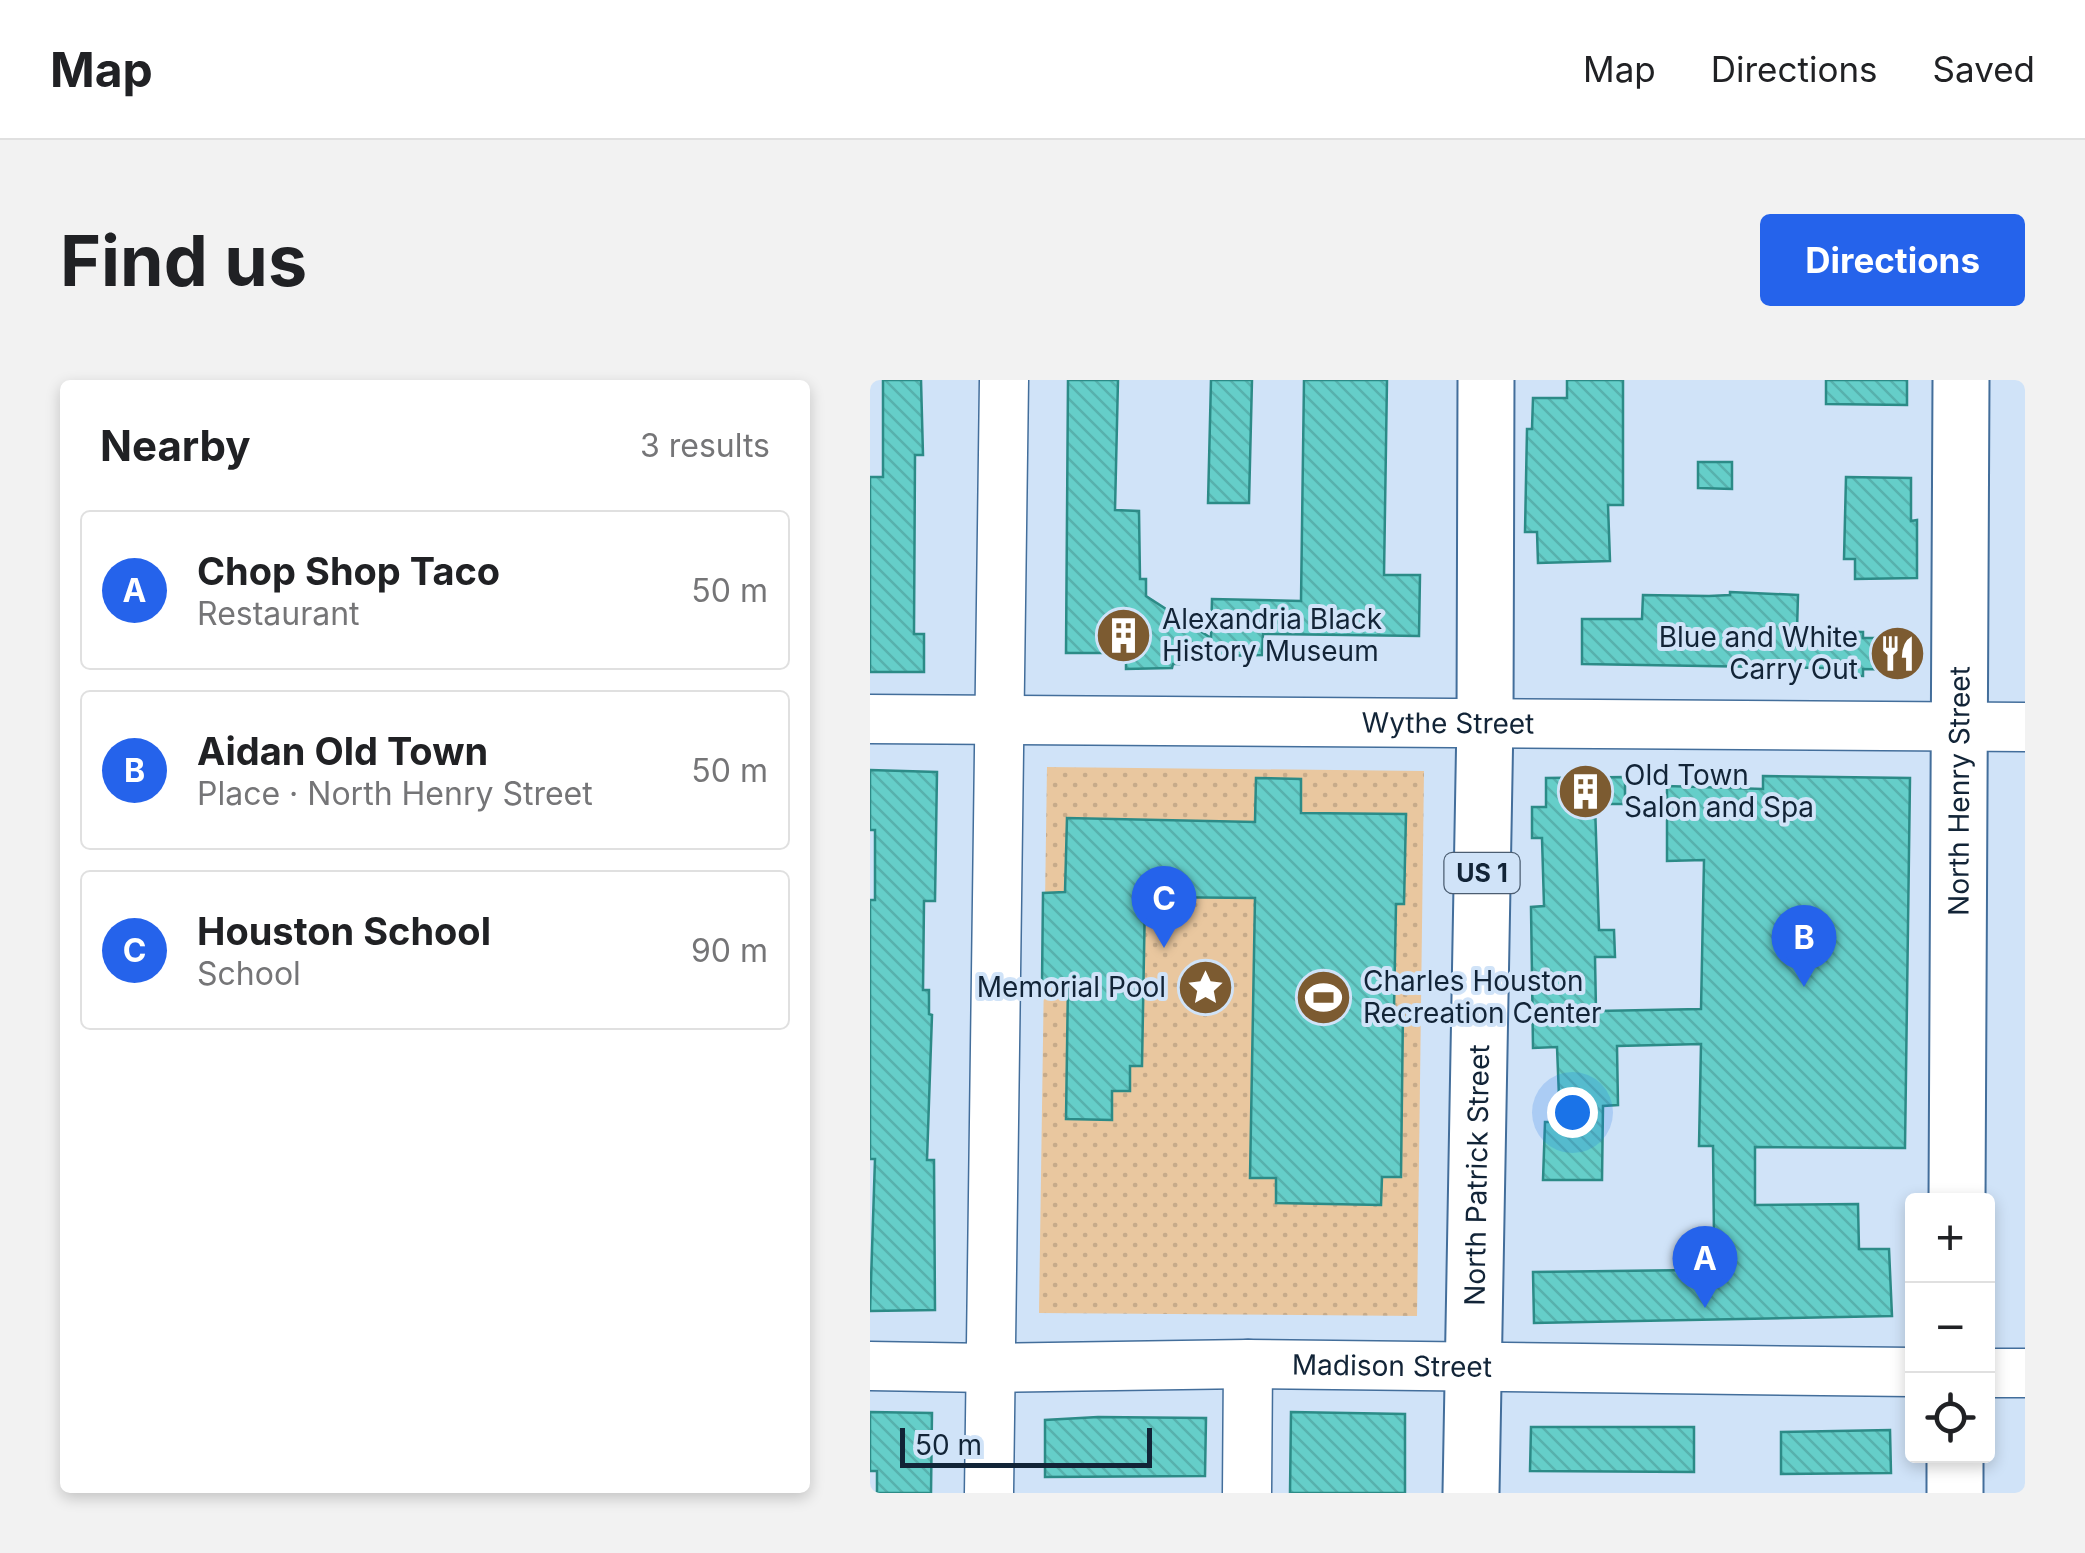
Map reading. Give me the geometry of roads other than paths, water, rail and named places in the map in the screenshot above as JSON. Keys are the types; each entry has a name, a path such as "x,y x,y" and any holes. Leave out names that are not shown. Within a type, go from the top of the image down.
{"highway":[{"name":"North Patrick Street","path":"1471,1493 1485,721 1486,380"},
{"name":"North Henry Street","path":"1957,1193 1962,380"},
{"path":"1955,1463 1955,1493"}],"street":[{"path":"989,1493 1004,380"},
{"name":"Wythe Street","path":"870,719 2025,727"},
{"path":"1247,1493 1248,1364"},
{"name":"Madison Street","path":"870,1366 1248,1364 1905,1372"},
{"path":"1995,1373 2025,1373"}],"place":[{"name":"Alexandria Black History Museum","path":"1123,635"},
{"name":"Blue and White Carry Out","path":"1897,653"},
{"name":"Old Town Salon and Spa","path":"1585,791"},
{"name":"Houston School","path":"1164,948"},
{"name":"Memorial Pool","path":"1205,987"},
{"name":"Aidan Old Town","path":"1804,987"},
{"name":"Charles Houston Recreation Center","path":"1324,997"},
{"name":"Chop Shop Taco","path":"1705,1308"}]}
